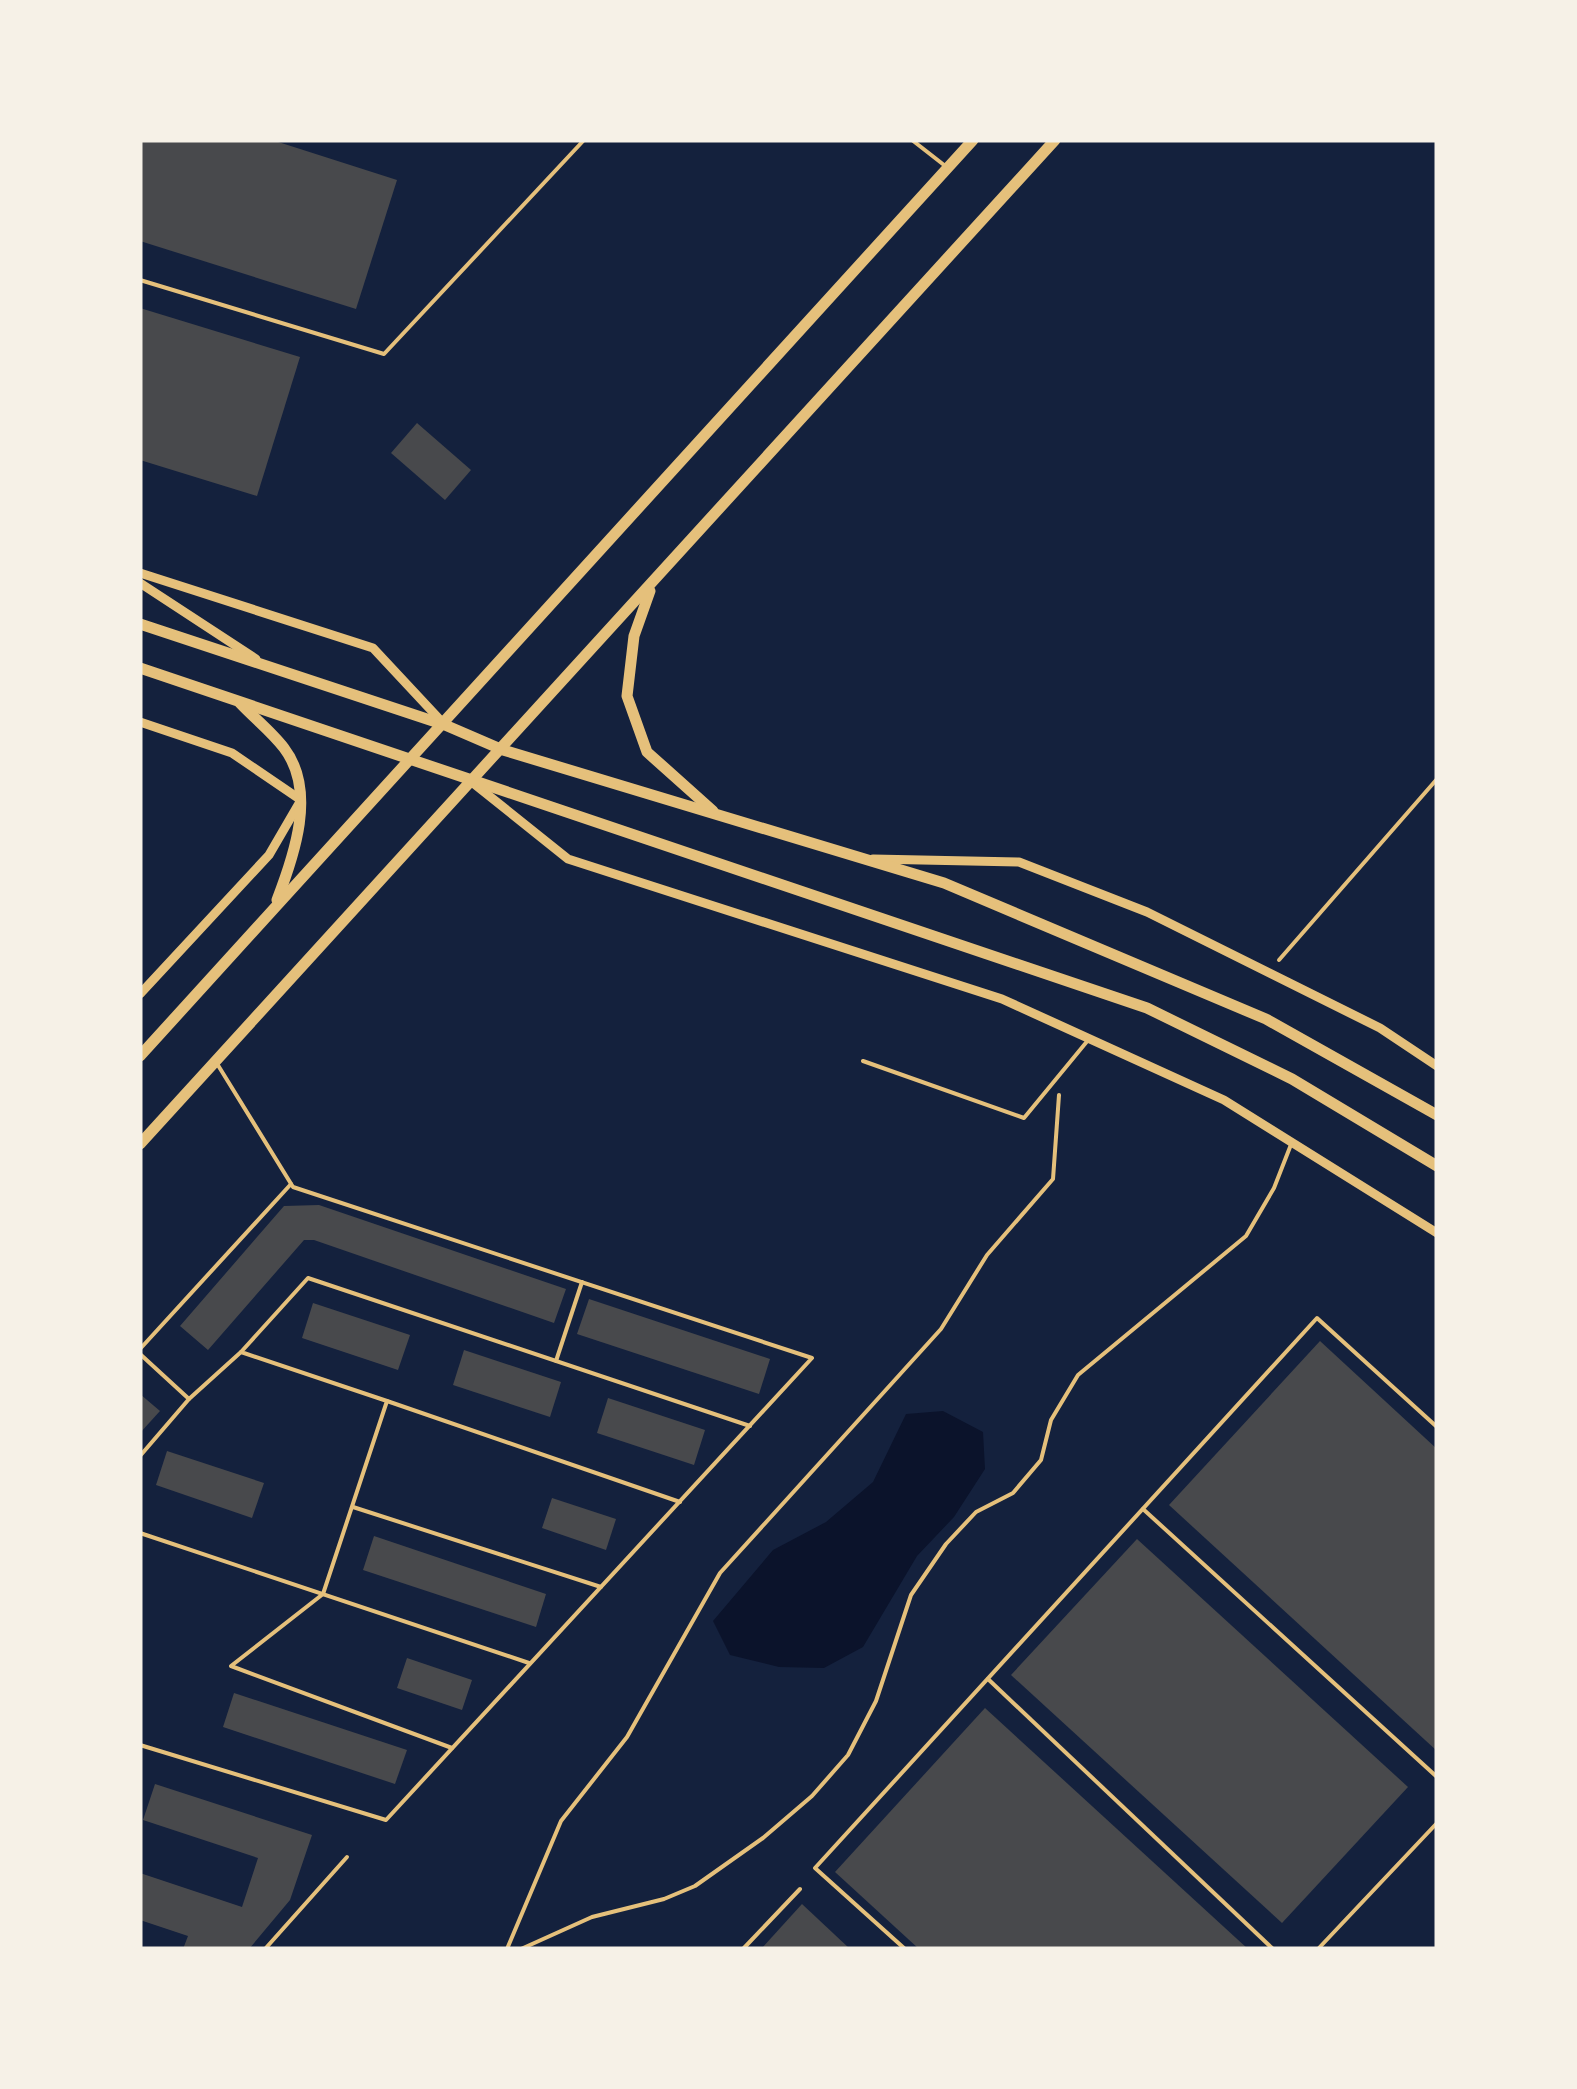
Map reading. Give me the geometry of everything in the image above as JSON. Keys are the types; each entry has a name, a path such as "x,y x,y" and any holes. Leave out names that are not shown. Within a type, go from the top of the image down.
{"main road":[{"path":"140,1056 973,140"},
{"path":"140,1144 1056,140"},
{"path":"652,586 634,636 627,696 647,752 717,814"},
{"path":"140,624 445,725 503,750 944,883 1266,1018 1437,1115"},
{"path":"140,668 1147,1008 1292,1080 1437,1166"},
{"path":"237,700 287,751 301,800 296,852 274,909"}],"street":[{"path":"140,572 373,648 445,725"},
{"path":"140,583 267,666"},
{"path":"140,722 232,753 301,800 269,855 140,994"},
{"path":"473,783 568,858 1002,999 1224,1100 1437,1233"},
{"path":"862,858 1019,862 1147,912 1380,1028 1437,1066"}],"lane":[{"path":"140,280 384,354 584,140"},
{"path":"912,140 948,168"},
{"path":"863,1061 1024,1118 1088,1038"},
{"path":"140,1744 386,1820 812,1358 292,1184 216,1062"},
{"path":"521,1949 592,1917 664,1900 695,1886 763,1838 812,1796 848,1755 876,1701 911,1595 946,1544 976,1512 1013,1492 1041,1460 1050,1420 1078,1375 1246,1236 1274,1188 1292,1142"},
{"path":"189,1399 140,1352 292,1184"},
{"path":"140,1456 189,1399 241,1352 308,1278 750,1426"},
{"path":"556,1361 582,1282"},
{"path":"905,1949 816,1868 1316,1318 1437,1427"},
{"path":"241,1352 680,1502"},
{"path":"387,1401 323,1594 231,1666 452,1748"},
{"path":"352,1507 601,1588"},
{"path":"1143,1509 1437,1778"},
{"path":"140,1533 530,1664"},
{"path":"988,1679 1273,1949"},
{"path":"1318,1949 1437,1822"},
{"path":"264,1949 347,1857"},
{"path":"744,1949 800,1889"}],"path":[{"path":"1269,973 1437,779"},
{"path":"507,1949 561,1822 627,1736 720,1573 941,1328 987,1255 1053,1179 1060,1073"}],"water":[{"path":"943,1411 983,1432 985,1469 954,1517 917,1556 863,1647 824,1668 779,1667 730,1655 713,1621 773,1550 826,1522 873,1482 906,1414"}],"building":[{"path":"140,140 272,140 397,180 356,309 140,241"},
{"path":"140,308 300,357 257,496 140,460"},
{"path":"417,423 471,470 445,500 391,453"},
{"path":"319,1205 566,1289 554,1323 314,1240 304,1240 208,1350 180,1326 284,1206"},
{"path":"589,1299 770,1359 759,1394 577,1334"},
{"path":"313,1303 410,1335 398,1370 302,1338"},
{"path":"1320,1341 1437,1449 1437,1751 1169,1505"},
{"path":"464,1350 561,1382 550,1417 453,1385"},
{"path":"140,1394 160,1411 140,1433"},
{"path":"608,1398 705,1430 694,1465 597,1433"},
{"path":"167,1451 264,1483 252,1518 156,1485"},
{"path":"552,1498 616,1519 606,1550 542,1528"},
{"path":"374,1536 546,1594 536,1627 363,1570"},
{"path":"1137,1539 1408,1787 1282,1923 1011,1675"},
{"path":"407,1658 472,1680 462,1710 397,1688"},
{"path":"234,1693 407,1750 395,1784 223,1727"},
{"path":"985,1708 1248,1949 919,1949 835,1872"},
{"path":"155,1784 312,1835 290,1900 249,1949 183,1949 188,1936 140,1920 140,1873 242,1907 258,1858 143,1820"},
{"path":"802,1904 850,1949 761,1949"}]}
